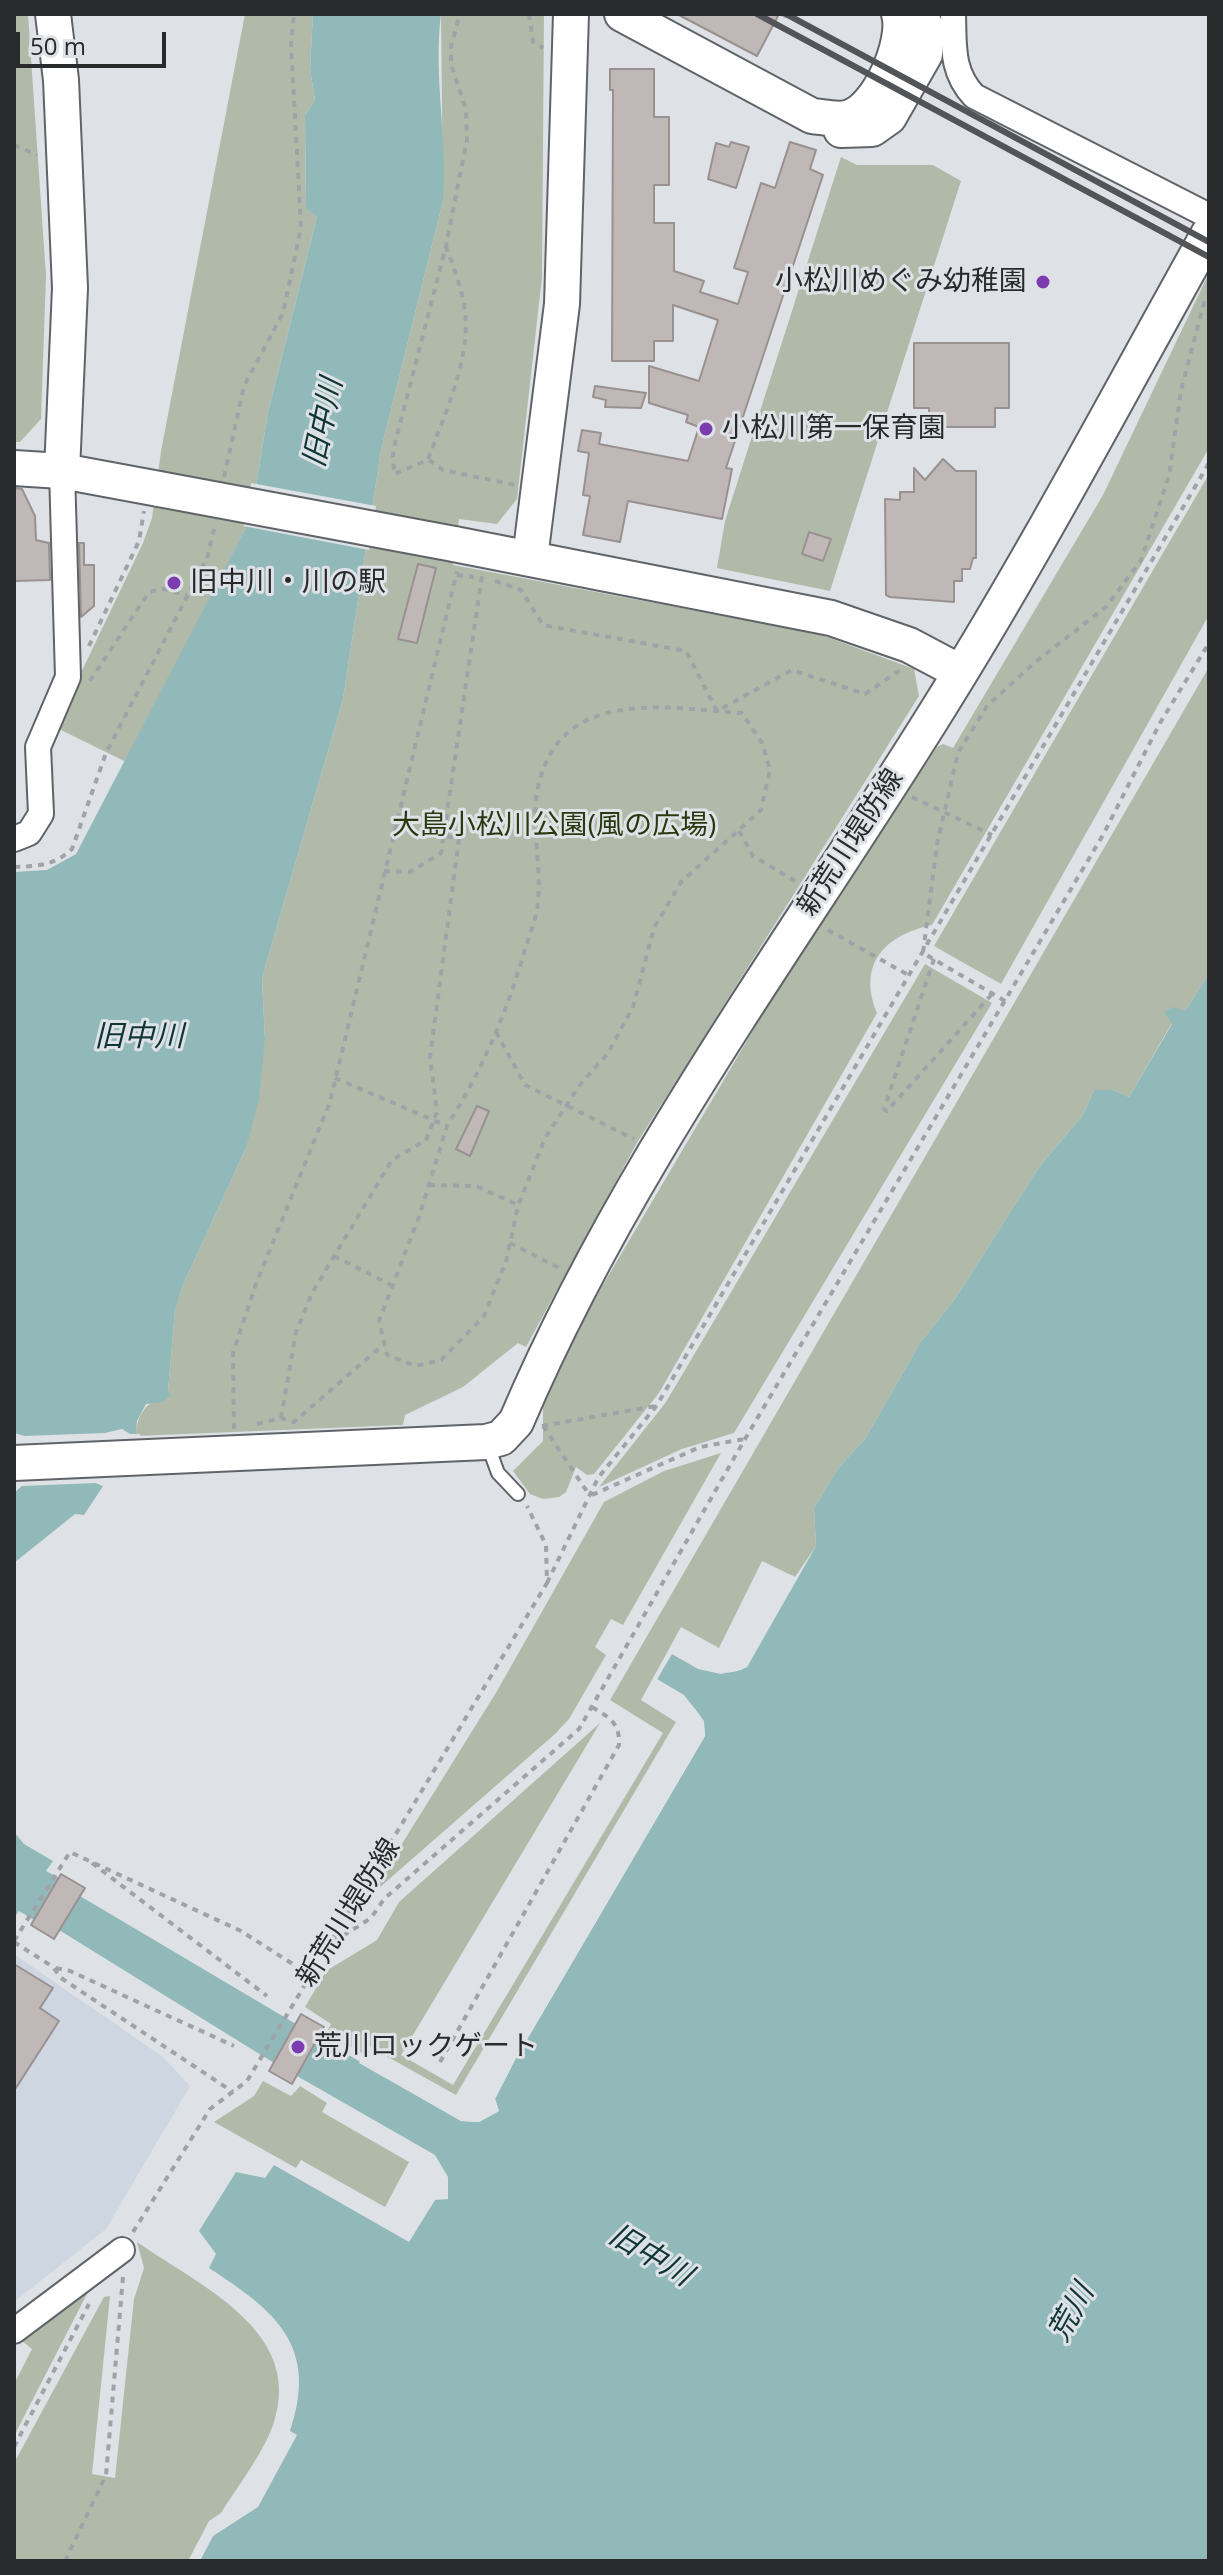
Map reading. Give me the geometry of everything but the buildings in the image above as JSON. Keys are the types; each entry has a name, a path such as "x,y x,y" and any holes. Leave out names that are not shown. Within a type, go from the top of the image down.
{"street":[{"path":"14,839 29,833 41,814 38,747 79,680 62,471 70,288 61,80 53,14"},
{"path":"530,558 541,489 566,241 571,14"},
{"path":"622,14 846,132 872,129 889,117 925,54 926,27 920,14"},
{"path":"812,116 850,117 872,99 901,47 899,14"},
{"path":"953,14 956,69 963,84 974,96 1209,216"},
{"name":"新荒川堤防線","path":"486,1442 501,1438 516,1422 584,1281 685,1099 822,912 1209,233"},
{"path":"14,468 62,471 153,488 457,560 530,558 831,618 909,645 960,672"},
{"path":"14,1463 233,1447 486,1442"},
{"path":"14,2331 122,2250"}],"lane":[{"path":"486,1442 498,1473 518,1494"}],"path":[{"path":"224,480 244,386 283,313 298,256 301,227 291,44 294,14"},
{"path":"446,246 464,301 465,336 461,366 428,460 394,474 393,451 446,246 467,139 466,110 451,64 451,46 460,14"},
{"path":"781,14 790,18"},
{"path":"14,145 47,159"},
{"path":"1005,1001 923,953 943,813 958,753 976,721 1023,671 1107,606 1141,560 1169,476 1181,390 1208,286"},
{"path":"428,460 443,470 541,489"},
{"name":"新荒川堤防線","path":"122,2250 210,2109 247,2081 333,1942 547,1583 598,1478 657,1405 1209,463"},
{"path":"79,680 83,659 139,541 153,488"},
{"path":"14,867 45,865 61,860 72,849 106,753 207,558 216,522"},
{"path":"233,1447 233,1353 256,1284 330,1102 457,560 481,578 521,590 543,625 686,651 717,711"},
{"path":"1141,560 1149,566"},
{"path":"383,871 410,872 441,853 446,836 482,570"},
{"path":"79,680 149,592 164,589 187,595"},
{"path":"333,1942 371,1918 384,1899 579,1729 745,1439 1005,1001 1209,643"},
{"path":"717,711 792,670 865,694 896,675 903,666"},
{"path":"660,707 742,713 762,743 770,769 761,810 739,831 681,882 654,928 633,1007 608,1053 567,1104 545,1138 518,1206 510,1243 484,1316 441,1360 415,1366 387,1355 379,1321 391,1285 429,1185 447,1126 474,1084 513,991 538,904 537,787 553,749 581,721 609,710 660,707"},
{"path":"965,715 976,721"},
{"path":"912,797 992,835"},
{"path":"739,831 753,856 822,912 910,976"},
{"path":"281,1418 296,1332 312,1293 392,1160 426,1140 435,1120 437,1112 430,1057 459,839 446,836"},
{"path":"934,959 884,1109 887,1111 993,993"},
{"path":"496,1032 525,1085 567,1104 656,1154"},
{"path":"335,1078 447,1126"},
{"path":"429,1185 476,1186 518,1206"},
{"path":"510,1243 584,1281"},
{"path":"334,1256 391,1285"},
{"path":"233,1447 281,1418 294,1422 384,1344"},
{"path":"543,1426 657,1405"},
{"path":"536,1423 543,1426 590,1496 700,1447 745,1439"},
{"path":"518,1494 532,1512 546,1545 547,1583"},
{"path":"440,2062 619,1745 620,1731 613,1720 592,1707"},
{"path":"234,2046 70,1971 53,1967 14,1942 70,1852 241,1931 310,1975"},
{"path":"87,1859 267,1996"},
{"path":"53,1967 61,1978 233,2092"},
{"path":"65,2561 106,2475 123,2289 122,2250"},
{"path":"14,2447 90,2300"}],"shaded area":[{"path":"14,1954 163,2057 190,2086 106,2229 14,2302"}],"green space":[{"path":"14,14 28,14 46,276 41,419 20,442 14,442"},
{"path":"245,14 313,14 310,69 315,100 305,115 306,207 317,217 268,412 251,518 126,762 55,727 152,518 161,451"},
{"name":"大島小松川公園(風の広場)","path":"441,14 544,14 542,277 517,499 497,524 459,519 453,565 819,634 914,669 919,696 638,1141 526,1347 518,1343 463,1387 405,1415 403,1425 136,1436 141,1414 168,1391 175,1309 246,1148 265,1040 262,978 343,699 381,450 443,201"},
{"path":"841,157 857,165 933,165 961,181 830,591 717,568 725,521"},
{"path":"1209,273 1209,448 932,925 901,936 879,954 871,980 877,1013 659,1393 594,1474 587,1475 576,1467 566,1492 559,1497 543,1499 530,1494 513,1471 543,1441 543,1403 594,1300 797,956 937,747 943,744 953,748 1103,495"},
{"path":"1209,474 1209,615 1001,984 934,946"},
{"path":"1209,667 1209,974 1185,1011 1172,1023 1129,1097 1113,1090 1094,1090 1083,1115 1039,1167 957,1296 920,1343 865,1439 839,1467 814,1508 816,1546 795,1577 762,1561 719,1648 681,1627 641,1700 676,1722 456,2095 370,2047 365,2055 327,2032 331,2024 305,2007 326,1971 377,1940 399,1902 600,1723 401,2055 453,2085 663,1733 610,1700"},
{"path":"925,964 992,1003 734,1433 682,1449 599,1487 666,1402"},
{"path":"721,1453 623,1625 611,1619 595,1647 606,1655 569,1719 379,1888 377,1884 497,1691 604,1502 664,1471"},
{"path":"263,2081 291,2096 300,2086 327,2103 322,2112 409,2162 385,2207 301,2160 296,2168 214,2122 254,2096"},
{"path":"137,2242 215,2294 240,2314 260,2336 274,2361 279,2390 270,2433 221,2513 209,2521 188,2561 14,2561 14,2463 104,2297 110,2296 92,2474 115,2478 134,2299 144,2268"},
{"path":"88,2292 14,2436 14,2384 32,2349 21,2340 76,2294"}],"water":[{"name":"旧中川","path":"313,14 441,14 439,61 443,201 381,450 343,699 262,978 265,1040 259,1099 246,1148 183,1285 175,1310 168,1391 171,1395 163,1402 146,1404 137,1421 136,1436 84,1515 75,1514 14,1563 14,872 47,870 76,854 251,518 268,412 317,217 306,208 305,115 315,100 310,69"},
{"name":"荒川","path":"1209,974 1209,2561 200,2561 213,2536 258,2507 297,2435 290,2431 298,2401 299,2375 295,2353 285,2333 271,2316 209,2268 216,2254 199,2231 236,2172 265,2178 274,2165 409,2242 435,2200 448,2199 448,2177 435,2155 297,2076 318,2037 461,2121 479,2122 499,2111 495,2099 515,2060 705,1736 696,1710 682,1696 657,1680 671,1653 698,1667 718,1672 727,1673 747,1667 816,1546 814,1508 839,1467 865,1439 920,1343 957,1296 1039,1167 1083,1115 1094,1090 1113,1090 1129,1097 1172,1024 1164,1012 1173,1007 1185,1011"},
{"path":"14,1832 24,1844 53,1861 46,1871 59,1878 34,1920 19,1911 14,1918"},
{"path":"80,1896 296,2024 274,2063 59,1930"}],"pier":[{"path":"251,483 376,506 369,550 243,526 248,517"},
{"path":"122,1429 130,1434 140,1434 140,1438 107,1488 96,1483 22,1486 14,1493 14,1433 25,1436 105,1433"},
{"path":"792,1575 795,1577 747,1667 721,1674 698,1669 672,1654 657,1679 684,1695 704,1721 705,1736 515,2060 495,2099 499,2111 479,2122 461,2121 359,2063 362,2059 462,2117 479,2118 495,2110 491,2098 511,2058 701,1735 700,1722 681,1698 655,1683 653,1678 671,1650 699,1665 722,1670 744,1664"}],"railway":[{"path":"757,14 1209,257"},
{"path":"786,14 1209,242"}],"place":[{"name":"小松川めぐみ幼稚園","path":"1043,282"},
{"name":"小松川第一保育園","path":"706,429"},
{"name":"旧中川・川の駅","path":"174,583"},
{"name":"荒川ロックゲート","path":"298,2047"}]}
